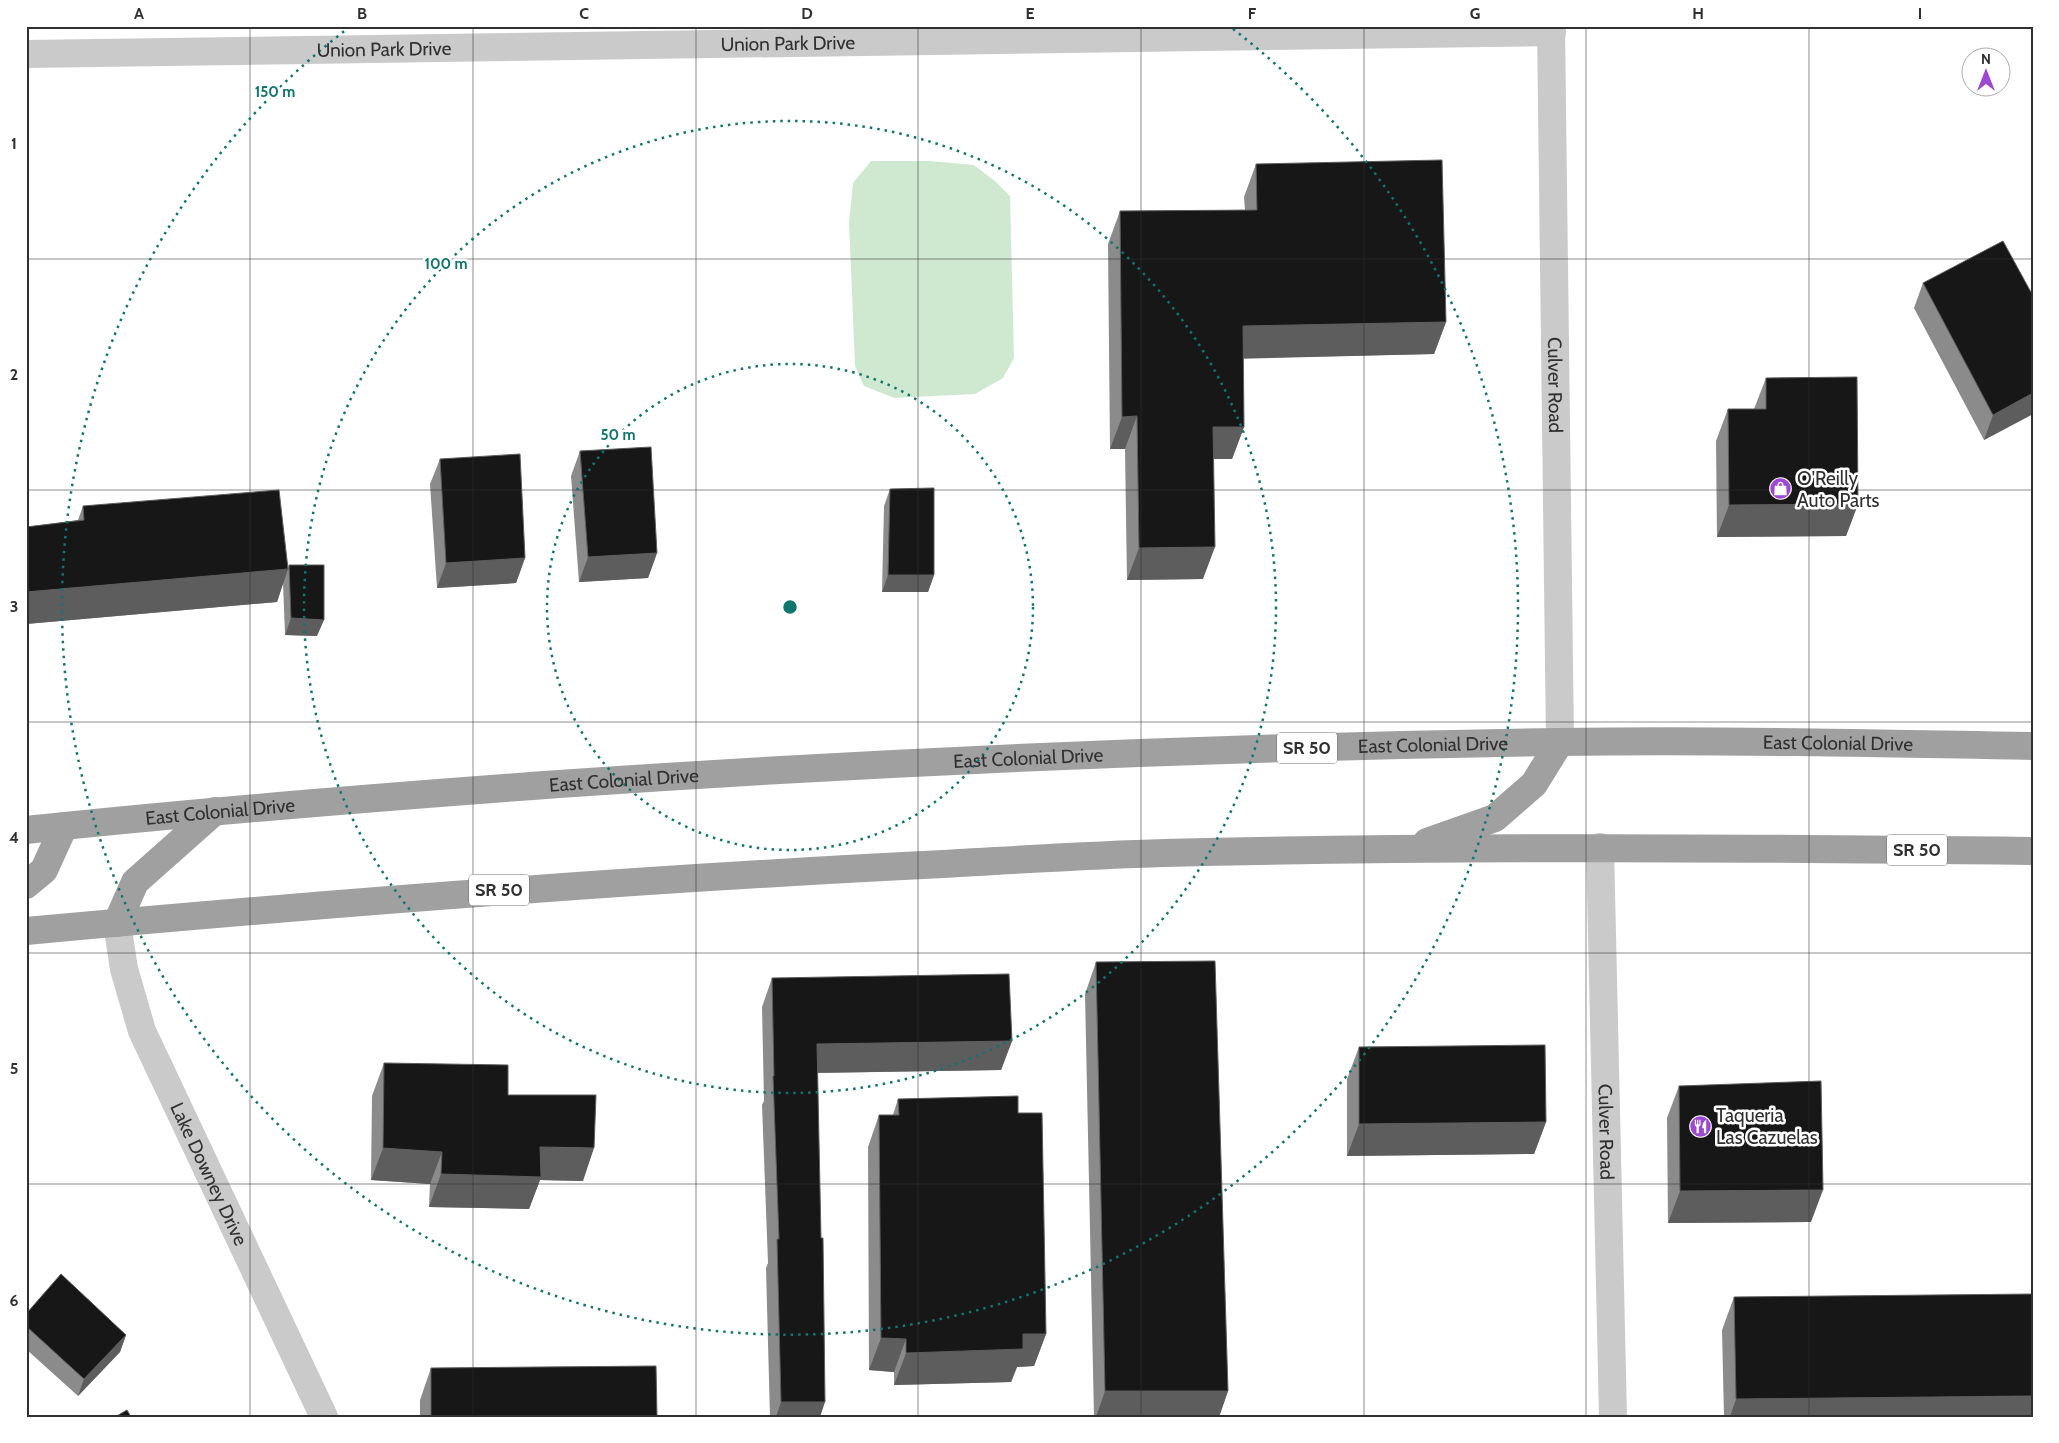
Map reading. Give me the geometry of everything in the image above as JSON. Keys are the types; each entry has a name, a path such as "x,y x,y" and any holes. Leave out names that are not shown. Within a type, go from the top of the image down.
{"highway":[{"name":"East Colonial Drive","path":"26,830 382,797 948,760 1220,750 1560,742 1782,742 2033,746"},
{"path":"1407,850 1495,818 1534,784 1560,742"},
{"path":"117,923 135,882 215,811"},
{"path":"26,885 44,870 64,826"},
{"name":"SR 50","path":"26,931 547,887 792,871 1161,853 1600,847 2033,851"}],"street":[{"name":"Union Park Drive","path":"26,54 1551,29"},
{"name":"Culver Road","path":"1551,29 1560,742"},
{"name":"Culver Road","path":"1600,847 1613,1417"},
{"name":"Lake Downey Drive","path":"117,923 124,969 142,1031 324,1417"}],"shaded area":[{"path":"871,161 930,161 974,165 1010,196 1014,358 1003,378 975,394 894,398 864,386 855,366 849,222 853,183"}],"building":[{"path":"1442,160 1446,322 1243,326 1244,427 1213,427 1215,547 1139,548 1137,416 1122,417 1120,211 1257,210 1256,164"},
{"path":"2003,241 2033,296 2033,393 1993,415 1923,283"},
{"name":"O'Reilly Auto Parts","path":"1857,377 1858,504 1729,505 1728,409 1766,409 1766,378"},
{"path":"651,447 657,553 588,557 580,451"},
{"path":"520,454 525,558 446,563 440,459"},
{"path":"934,488 934,575 888,575 890,489"},
{"path":"279,490 288,569 26,592 26,527 84,520 83,506"},
{"path":"289,565 324,565 324,620 291,618"},
{"path":"1215,961 1228,1391 1105,1391 1096,962"},
{"path":"1009,974 1012,1041 817,1044 821,1238 823,1238 825,1402 781,1402 772,978"},
{"path":"1545,1045 1546,1122 1359,1124 1359,1047"},
{"path":"384,1063 508,1065 508,1095 596,1095 594,1148 540,1147 541,1177 441,1174 442,1152 383,1148"},
{"path":"1821,1081 1823,1190 1680,1191 1679,1086"},
{"path":"1018,1096 1018,1113 1042,1113 1046,1334 1023,1334 1023,1349 906,1353 906,1339 881,1338 879,1115 899,1115 898,1099"},
{"path":"61,1274 126,1335 84,1379 26,1326 26,1314"},
{"path":"2033,1294 2033,1396 1736,1399 1734,1297"},
{"path":"656,1366 657,1416 683,1417 431,1417 431,1368"},
{"path":"127,1410 131,1417 115,1417"}],"place":[{"name":"O'Reilly Auto Parts","path":"1781,489"},
{"name":"Taqueria Las Cazuelas","path":"1700,1126"}]}
